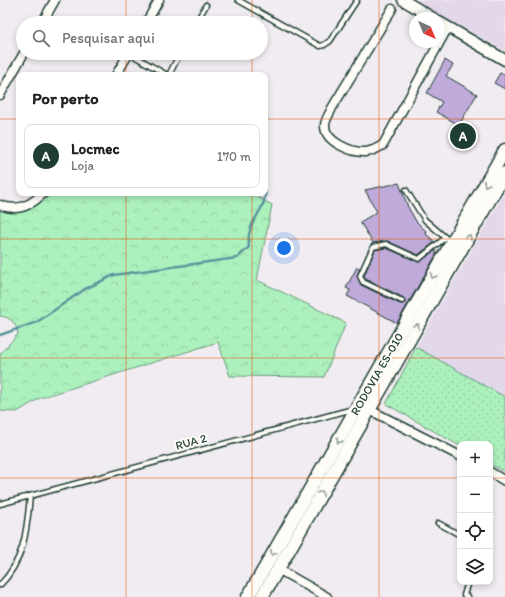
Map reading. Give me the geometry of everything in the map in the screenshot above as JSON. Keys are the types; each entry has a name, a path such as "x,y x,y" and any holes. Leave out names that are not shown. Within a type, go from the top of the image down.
{"main road":[{"name":"RODOVIA ES-010","path":"262,597 364,408 449,240 505,150"},
{"name":"RODOVIA ES-010","path":"248,597 364,408 505,173"}],"street":[{"path":"46,16 55,0"},
{"path":"150,16 159,0"},
{"path":"403,0 423,12"},
{"path":"392,9 332,108 325,124 326,132 330,138 344,147 365,152 373,151 383,145 448,27"},
{"path":"445,25 505,60"},
{"path":"0,95 20,60"},
{"path":"118,72 125,60"},
{"path":"0,205 13,210 28,205 39,196"},
{"path":"364,408 457,454"},
{"path":"493,474 505,481"},
{"path":"278,569 327,597"}],"lane":[{"path":"238,0 267,16"},
{"path":"268,17 320,46 324,46 330,41 357,0"},
{"path":"200,16 206,5"},
{"path":"141,60 163,72"},
{"path":"170,72 176,60"},
{"path":"402,301 363,282 360,276 373,247 386,244 419,259 449,240 425,220 406,190"},
{"name":"RUA 2","path":"0,504 364,408"},
{"path":"0,585 19,558 27,532 30,496"},
{"path":"438,523 457,533"},
{"path":"467,585 464,595 468,597"}],"shaded area":[{"path":"413,0 505,0 505,51 445,18 445,12 435,12"},
{"path":"505,192 505,397 416,347"}],"green space":[{"path":"49,196 256,196 272,205 257,280 346,323 324,377 230,376 218,342 40,398 17,412 0,411 0,354 18,334 15,324 10,319 0,316 0,210 8,211 28,208 41,202"},
{"path":"416,347 505,397 505,472 493,466 493,441 457,441 457,444 386,404"}],"building":[{"path":"445,60 453,65 446,76 477,94 459,125 436,112 442,102 427,93"},
{"path":"500,73 505,75 505,89 494,83"},
{"path":"399,183 408,207 416,221 427,232 426,234 435,242 418,255 387,241 373,243 360,222 377,212 365,190"},
{"path":"386,248 419,262 436,250 436,255 397,323 347,296 350,290 346,288 357,267 360,268 357,276 361,285 400,304 405,303 404,298 366,279 364,276 375,250"}],"waterway":[{"path":"0,335 37,322 85,289 114,275 237,258 249,247 250,229 263,204 265,196"}],"place":[{"name":"Locmec","path":"463,136"}]}
